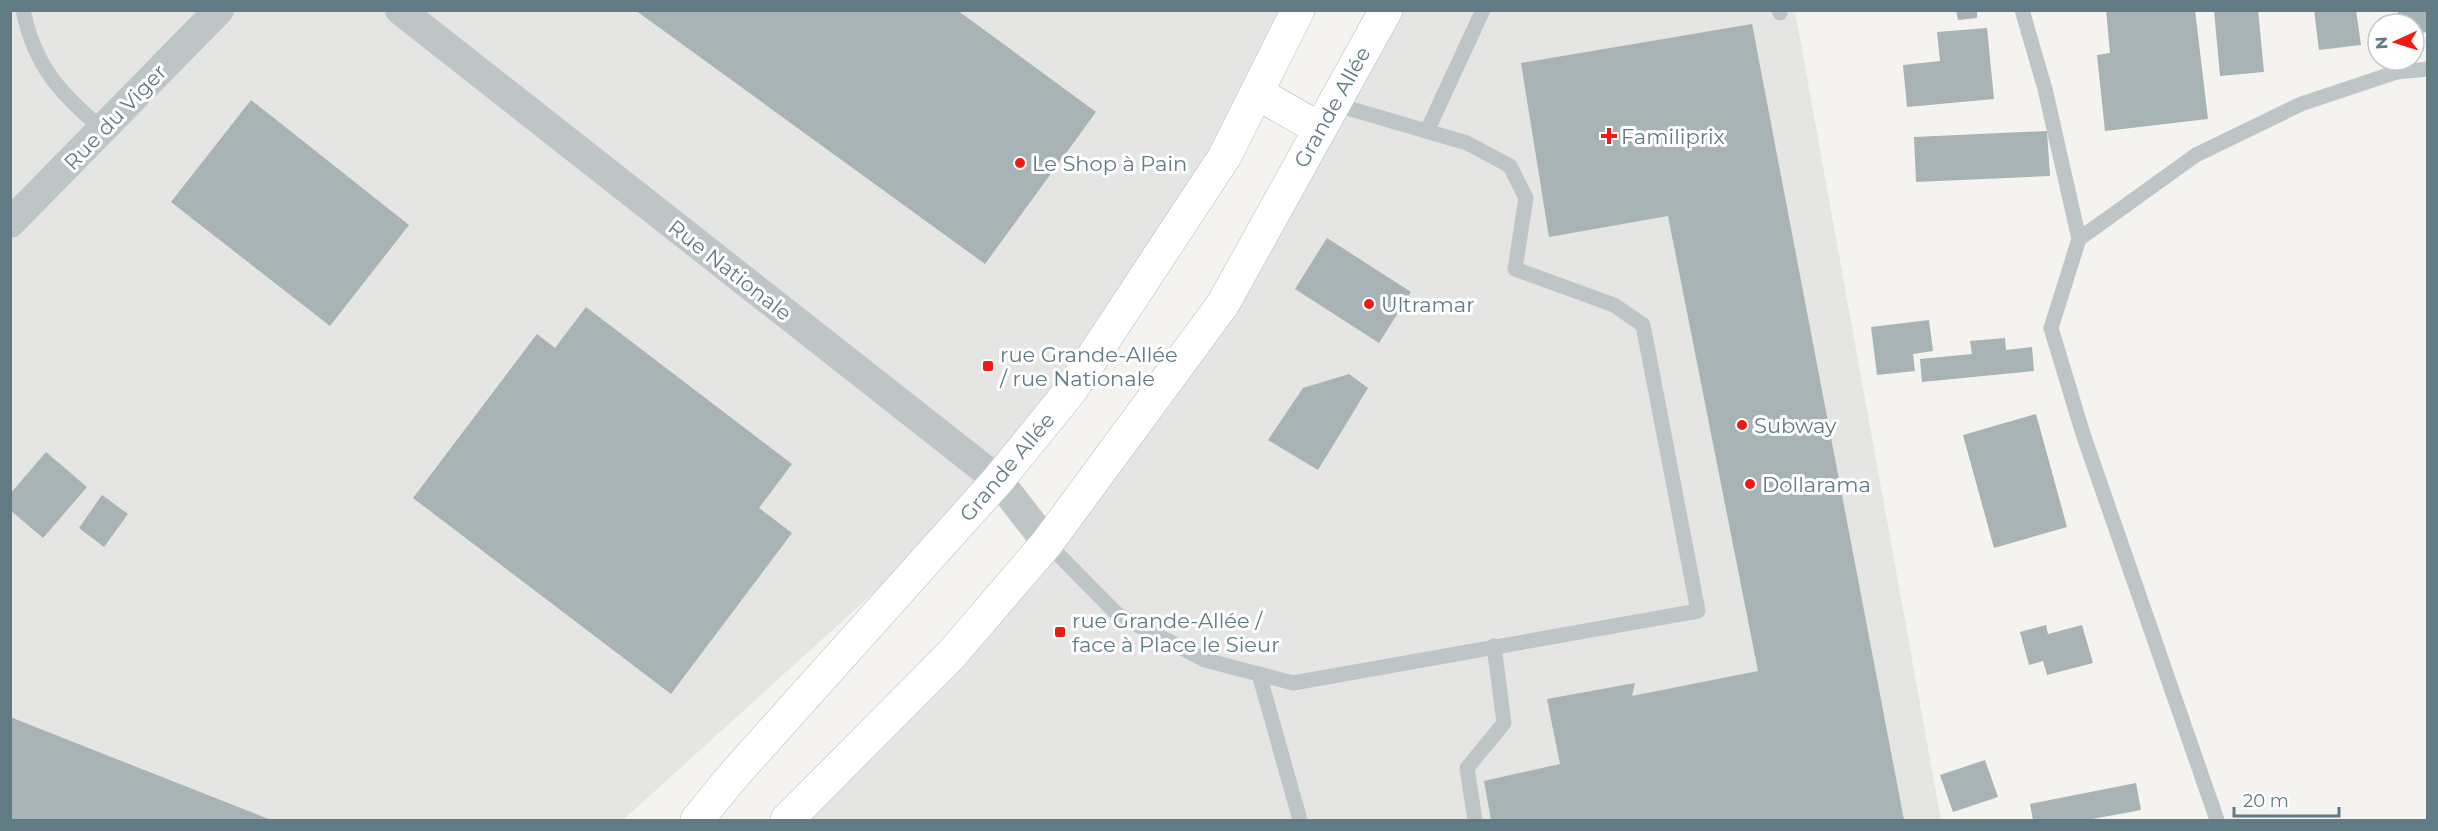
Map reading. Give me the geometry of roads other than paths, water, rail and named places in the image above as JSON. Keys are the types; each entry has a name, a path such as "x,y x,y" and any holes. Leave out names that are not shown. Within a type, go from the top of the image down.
{"street":[{"name":"Rue du Viger","path":"10,223 219,10"},
{"name":"Rue Nationale","path":"400,10 998,480 1047,543"},
{"name":"Grande Allée","path":"698,820 732,777 998,480 1071,390 1225,156 1298,10"},
{"name":"Grande Allée","path":"787,820 951,655 1047,543 1222,304 1386,10"},
{"path":"1257,93 1327,117"}],"lane":[{"path":"23,10 28,35 57,88 102,129"},
{"path":"1427,131 1483,10"},
{"path":"2022,10 2045,89 2079,239 2051,328 2083,434 2217,820"},
{"path":"2079,239 2196,155 2269,119 2301,104 2397,72 2427,69"},
{"path":"1047,543 1118,615 1205,660 1293,682 1698,611 1643,325 1614,305 1515,269 1526,198 1510,166 1467,143 1427,131 1327,117"},
{"path":"1475,820 1467,768 1504,723 1494,646"},
{"path":"1259,674 1300,820"}],"place":[{"name":"Familiprix","path":"1609,136"},
{"name":"Le Shop à Pain","path":"1020,163"},
{"name":"Ultramar","path":"1369,304"},
{"name":"rue Grande-Allée / rue Nationale","path":"988,366"},
{"name":"Subway","path":"1742,425"},
{"name":"Dollarama","path":"1750,484"},
{"name":"rue Grande-Allée / face à Place le Sieur","path":"1060,632"}]}
